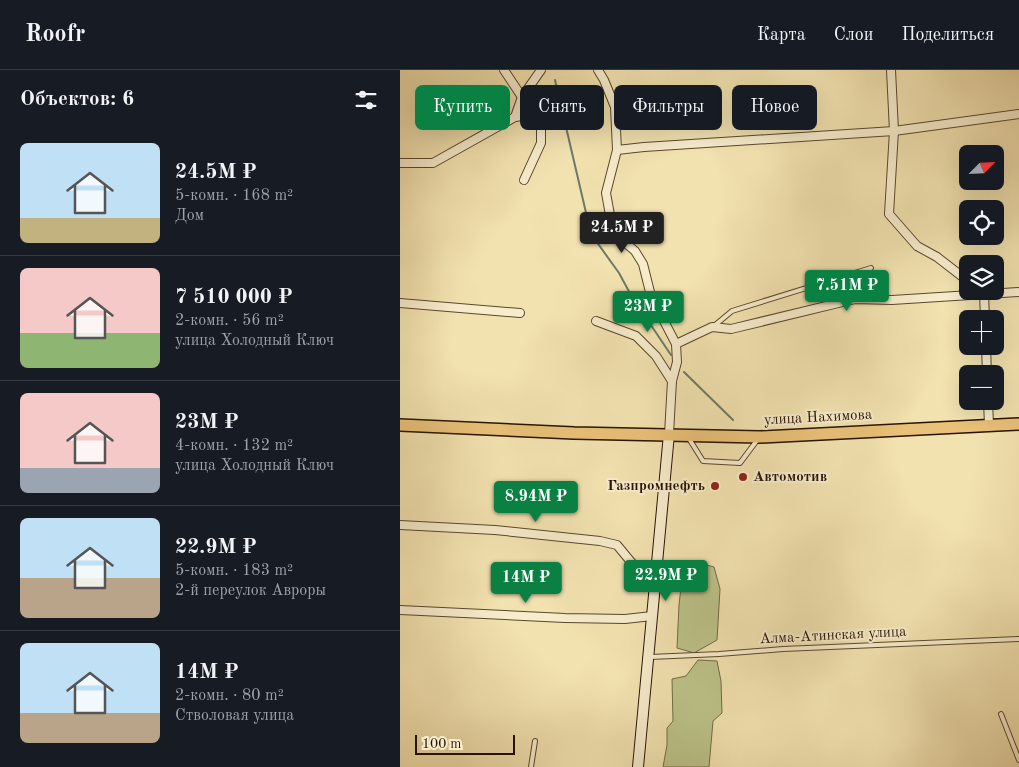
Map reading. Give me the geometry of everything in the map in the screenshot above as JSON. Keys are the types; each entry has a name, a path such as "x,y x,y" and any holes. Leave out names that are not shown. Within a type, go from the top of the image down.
{"main road":[{"name":"улица Нахимова","path":"400,425 760,437 1019,424"}],"street":[{"path":"504,70 520,94"},
{"path":"530,85 541,70"},
{"path":"598,70 615,107 617,150 606,193 610,215 623,241 636,251 643,264 651,296 676,344 677,362 672,381 669,434 638,767"},
{"path":"891,70 894,131 889,214 918,246 959,273"},
{"path":"515,117 520,103"},
{"path":"617,150 894,131 1019,114"},
{"path":"400,163 434,163 515,117 530,115 542,121 541,142 524,180"},
{"path":"1004,292 1019,292"},
{"path":"676,344 712,327 731,329 855,299 892,300 959,294"},
{"path":"400,303 520,314"},
{"path":"596,321 636,336 656,356 672,381"},
{"path":"988,410 989,425"},
{"path":"400,525 495,530 600,541 617,546 636,568 655,576"},
{"path":"400,610 574,618 626,619 652,616"}],"lane":[{"path":"712,327 732,311 870,268"},
{"path":"687,435 703,461 740,463 760,437"},
{"name":"Алма-Атинская улица","path":"647,657 1019,639"},
{"path":"1001,714 1019,760"},
{"path":"531,767 535,741"}],"green space":[{"path":"695,562 714,567 720,589 717,640 694,653 677,648 682,578"},
{"path":"698,660 717,661 721,681 722,713 713,721 709,767 663,767 667,745 667,728 673,721 672,679 686,676"}],"waterway":[{"path":"555,80 591,234 619,273 632,297 671,355"},
{"path":"684,372 733,420"}],"place":[{"name":"Автомотив","path":"743,477"},
{"name":"Газпромнефть","path":"715,486"}]}
